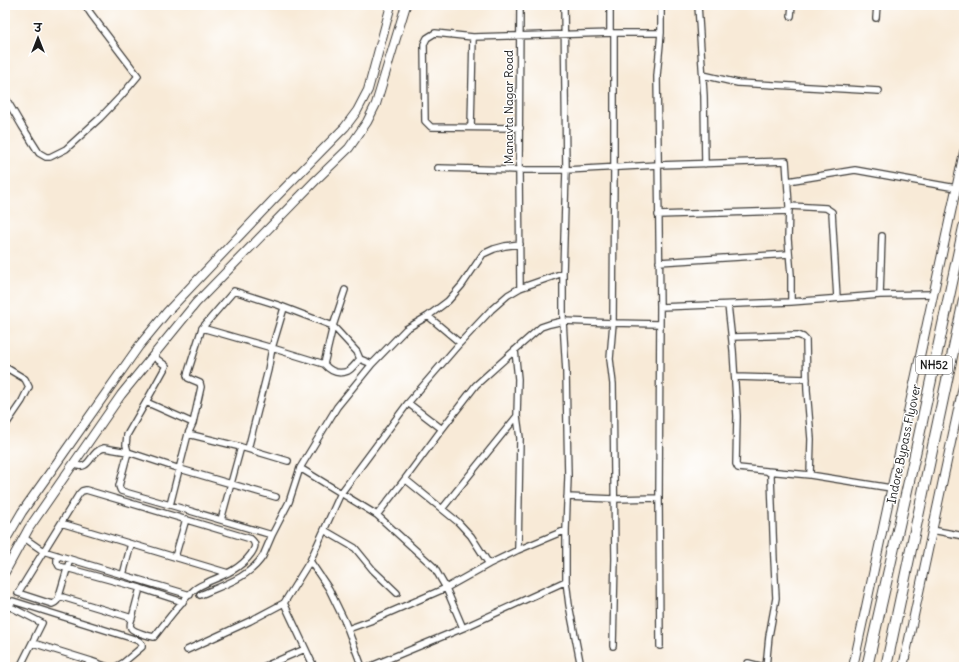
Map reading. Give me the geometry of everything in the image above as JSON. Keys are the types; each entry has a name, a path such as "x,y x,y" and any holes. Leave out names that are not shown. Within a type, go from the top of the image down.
{"highway":[{"name":"Indore Bypass Flyover","path":"867,667 964,227"},
{"name":"NH52","path":"886,667 964,300"}],"street":[{"path":"5,97 39,153 46,157 50,157 66,149 100,118 122,95 138,76 91,14 86,5"},
{"path":"5,541 22,512 139,346 167,312 345,127 357,111 368,90 391,5"},
{"path":"5,572 28,528 121,395 196,303 316,180 350,148 367,122 376,104 406,5"},
{"name":"Manavta Nagar Road","path":"520,5 519,170 566,170 658,165 786,161 788,181"},
{"path":"564,5 566,170 563,273 568,478 566,581 581,667"},
{"path":"610,5 612,33 614,168 613,323 610,359 613,384 615,559 613,646"},
{"path":"660,646 660,307 657,76 661,33 661,5"},
{"path":"698,5 704,96 705,164"},
{"path":"791,16 792,5"},
{"path":"876,18 877,5"},
{"path":"520,128 431,127 425,121 424,44 427,38 435,33 473,36 520,36 661,33"},
{"path":"471,127 473,36"},
{"path":"703,75 738,83 879,91"},
{"path":"853,667 964,152"},
{"path":"438,168 519,170 520,288"},
{"path":"791,302 791,275 788,239 788,181 855,170 956,188"},
{"path":"658,215 826,208 832,212 837,298"},
{"path":"880,295 882,236"},
{"path":"200,595 245,574 253,568 263,555 289,502 300,468 338,407 372,364 406,330 448,301 462,285 483,254 505,246 520,244"},
{"path":"659,262 789,254"},
{"path":"187,650 284,603 310,561 341,493 408,403 460,343 498,303 520,288 563,273"},
{"path":"324,364 333,326 345,290"},
{"path":"170,505 188,434 193,423 201,387 200,384 188,378 187,375 202,328 234,291 278,305 333,326 357,352 360,359 372,364"},
{"path":"660,307 791,302 880,295 933,294"},
{"path":"728,305 735,377 737,416 736,464 738,468 810,475 891,488"},
{"path":"220,520 268,370 272,348 284,308"},
{"path":"428,316 460,343"},
{"path":"377,515 476,385 542,327 564,321 659,324"},
{"path":"202,328 324,364 329,369 338,373 348,371 360,359"},
{"path":"732,337 798,335 806,340 811,439 810,475"},
{"path":"515,350 518,379 517,416 520,438 518,550"},
{"path":"153,356 166,366 127,435 126,445 128,452 119,486 121,491 272,536"},
{"path":"5,367 25,379 29,387 22,401 5,426"},
{"path":"735,377 807,379"},
{"path":"903,667 964,382"},
{"path":"146,402 193,423"},
{"path":"408,403 442,429"},
{"path":"442,509 517,416"},
{"path":"188,434 288,461"},
{"path":"73,464 77,466 87,464 97,451 104,448 128,452 276,497"},
{"path":"300,468 377,515 434,567 446,588 464,628"},
{"path":"748,663 765,667 776,598 772,477 767,471"},
{"path":"405,479 458,522 471,536 489,564"},
{"path":"70,559 57,601 52,604 18,593 79,494 86,490 186,519 254,541 254,549 245,562 238,568 194,590 154,637 135,631 130,626 140,588"},
{"path":"567,497 614,499 659,498"},
{"path":"175,557 186,519"},
{"path":"61,523 228,572"},
{"path":"324,530 354,548 396,593"},
{"path":"348,630 446,588 489,564 566,530"},
{"path":"932,530 964,536"},
{"path":"23,537 43,551 190,595"},
{"path":"123,575 132,544"},
{"path":"57,555 56,562 59,566 140,588 183,602"},
{"path":"310,561 329,589 348,630 362,667"},
{"path":"369,667 464,628 566,581"},
{"path":"59,596 132,618"},
{"path":"5,611 7,605 13,601 139,641 142,644 142,647 116,667"},
{"path":"284,603 314,667"},
{"path":"7,605 42,624 20,667"},
{"path":"33,643 108,667"},
{"path":"263,667 305,649"},
{"path":"86,667 91,661"}]}
